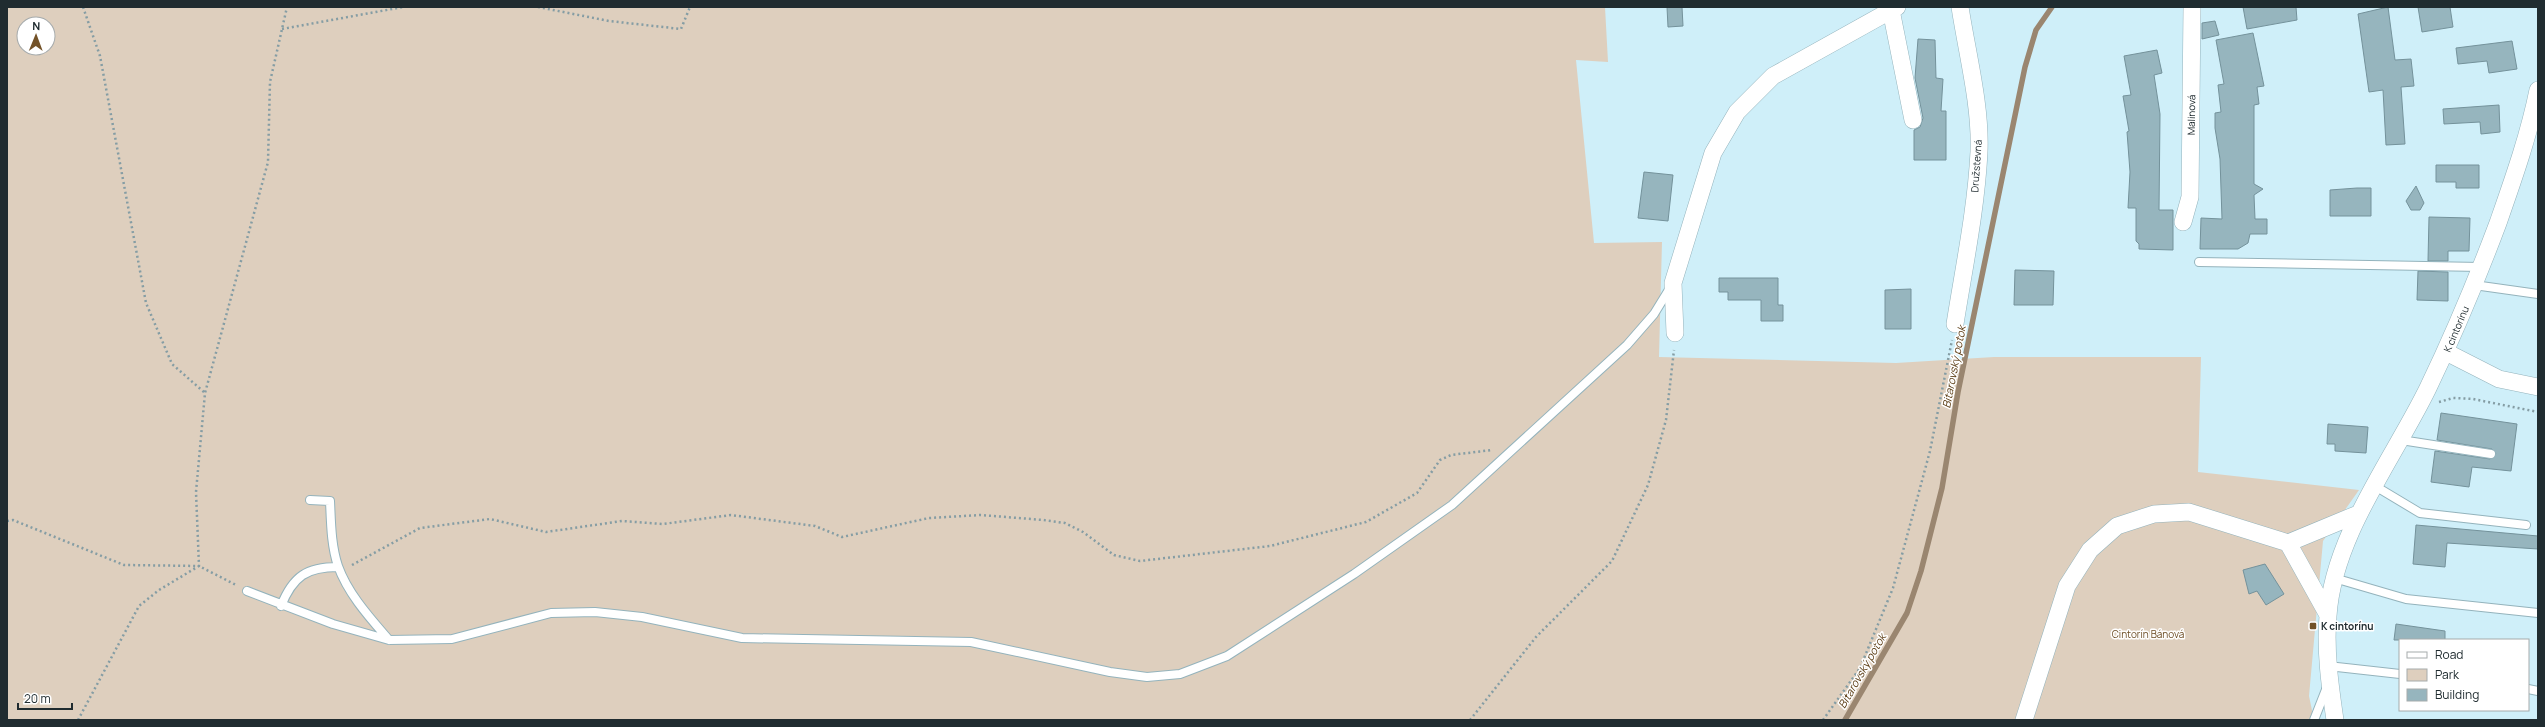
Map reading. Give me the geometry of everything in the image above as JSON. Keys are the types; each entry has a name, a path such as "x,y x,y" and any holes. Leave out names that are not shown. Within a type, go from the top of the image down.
{"street":[{"name":"Družstevná","path":"1955,324 1969,238 1979,151 1976,114 1960,7"},
{"name":"Malinová","path":"2183,222 2190,197 2192,7"},
{"path":"1675,333 1673,283 1713,153 1737,112 1773,76 1894,8 1913,120"},
{"name":"K cintorínu","path":"2335,720 2329,673 2328,615 2334,578 2358,514 2423,400 2446,352 2481,267 2525,140 2538,90"},
{"path":"2446,352 2498,379 2538,387"},
{"path":"2024,720 2067,586 2090,550 2117,526 2154,514 2189,512 2288,543 2358,514"},
{"path":"2288,543 2328,615"}],"lane":[{"path":"2199,262 2481,267"},
{"path":"247,592 281,606 389,640 452,639 551,613 595,612 642,617 742,638 971,642 1110,672 1147,677 1180,674 1227,656 1354,574 1452,505 1626,345 1654,314 1673,283"},
{"path":"2474,285 2538,294"},
{"path":"2401,440 2491,454"},
{"path":"2375,486 2420,513 2526,525"},
{"path":"310,500 330,501 332,534 338,567 352,593 389,640"},
{"path":"281,606 287,590 304,574 318,567 338,567"},
{"path":"2334,578 2406,599 2538,613"},
{"path":"2314,720 2329,673 2399,674"}],"path":[{"path":"83,7 100,56 146,302 172,364 205,393"},
{"path":"200,566 196,492 205,393 268,162 270,82 287,7"},
{"path":"282,29 403,7"},
{"path":"538,7 609,21 681,29 690,7"},
{"path":"1823,720 1860,668 1893,588 1930,451 1955,324"},
{"path":"1470,720 1536,637 1612,561 1648,485 1666,420 1675,333"},
{"path":"2423,400 2443,402 2453,398 2473,399 2538,412"},
{"path":"338,567 355,565 420,528 490,519 546,532 622,521 663,524 730,515 815,526 842,537 929,518 981,515 1044,520 1066,523 1083,532 1114,555 1140,561 1270,546 1366,522 1417,493 1440,460 1451,455 1514,448"},
{"path":"7,521 13,520 124,565 200,566 247,592"},
{"path":"78,720 138,606 159,590 200,566"}],"green space":[{"name":"Cintorín Bánová","path":"7,7 1605,7 1608,62 1576,60 1594,243 1662,242 1659,357 1896,363 1994,357 2201,357 2198,472 2359,490 2323,541 2309,696 2314,720 7,720"}],"building":[{"path":"1667,7 1682,7 1683,26 1668,27"},
{"path":"2243,7 2296,7 2297,20 2247,29"},
{"path":"2388,7 2395,60 2411,59 2414,86 2401,87 2405,144 2386,145 2383,90 2369,92 2358,14"},
{"path":"2418,7 2450,7 2453,27 2422,32"},
{"path":"2215,21 2219,35 2202,39 2202,23"},
{"path":"2253,33 2264,86 2257,87 2259,104 2254,105 2254,184 2263,189 2254,195 2255,219 2267,219 2267,234 2250,234 2248,243 2238,249 2200,249 2201,218 2222,219 2220,159 2215,128 2215,113 2221,112 2218,85 2224,84 2216,40"},
{"path":"1918,39 1935,40 1936,78 1943,79 1941,111 1946,111 1946,160 1914,160 1914,130 1920,127 1923,118 1915,78"},
{"path":"2512,41 2517,69 2489,73 2487,61 2458,64 2456,48"},
{"path":"2157,50 2162,73 2154,75 2160,114 2159,210 2173,210 2173,250 2139,249 2139,244 2136,241 2136,208 2128,208 2130,172 2127,132 2129,131 2123,96 2131,95 2124,56"},
{"path":"2499,105 2500,132 2481,134 2480,122 2444,124 2443,109"},
{"path":"2436,165 2479,165 2479,188 2456,188 2456,182 2436,182"},
{"path":"1644,172 1673,175 1668,221 1638,218"},
{"path":"2416,186 2424,203 2420,210 2411,210 2406,201"},
{"path":"2371,188 2371,216 2330,216 2330,190"},
{"path":"2429,217 2470,218 2469,251 2448,251 2448,261 2428,261"},
{"path":"2015,270 2054,271 2053,305 2014,305"},
{"path":"2418,271 2448,272 2448,301 2417,300"},
{"path":"1719,278 1778,278 1778,305 1783,305 1783,321 1761,321 1761,300 1728,300 1728,292 1719,292"},
{"path":"1911,289 1911,329 1885,329 1885,290"},
{"path":"2441,413 2517,424 2511,471 2472,467 2469,487 2431,482 2435,451 2490,459 2496,454 2492,449 2437,440"},
{"path":"2328,424 2368,427 2366,453 2335,451 2335,444 2327,444"},
{"path":"2416,525 2538,536 2538,549 2447,543 2445,567 2413,564"},
{"path":"2265,564 2284,594 2266,605 2257,591 2249,594 2243,570"},
{"path":"2396,624 2445,631 2445,639 2394,640"}],"waterway":[{"name":"Bitarovský potok","path":"1845,720 1907,613 1921,571 1942,488 1958,392 2025,67 2036,30 2052,7"}],"place":[{"name":"K cintorínu","path":"2313,626"}]}
